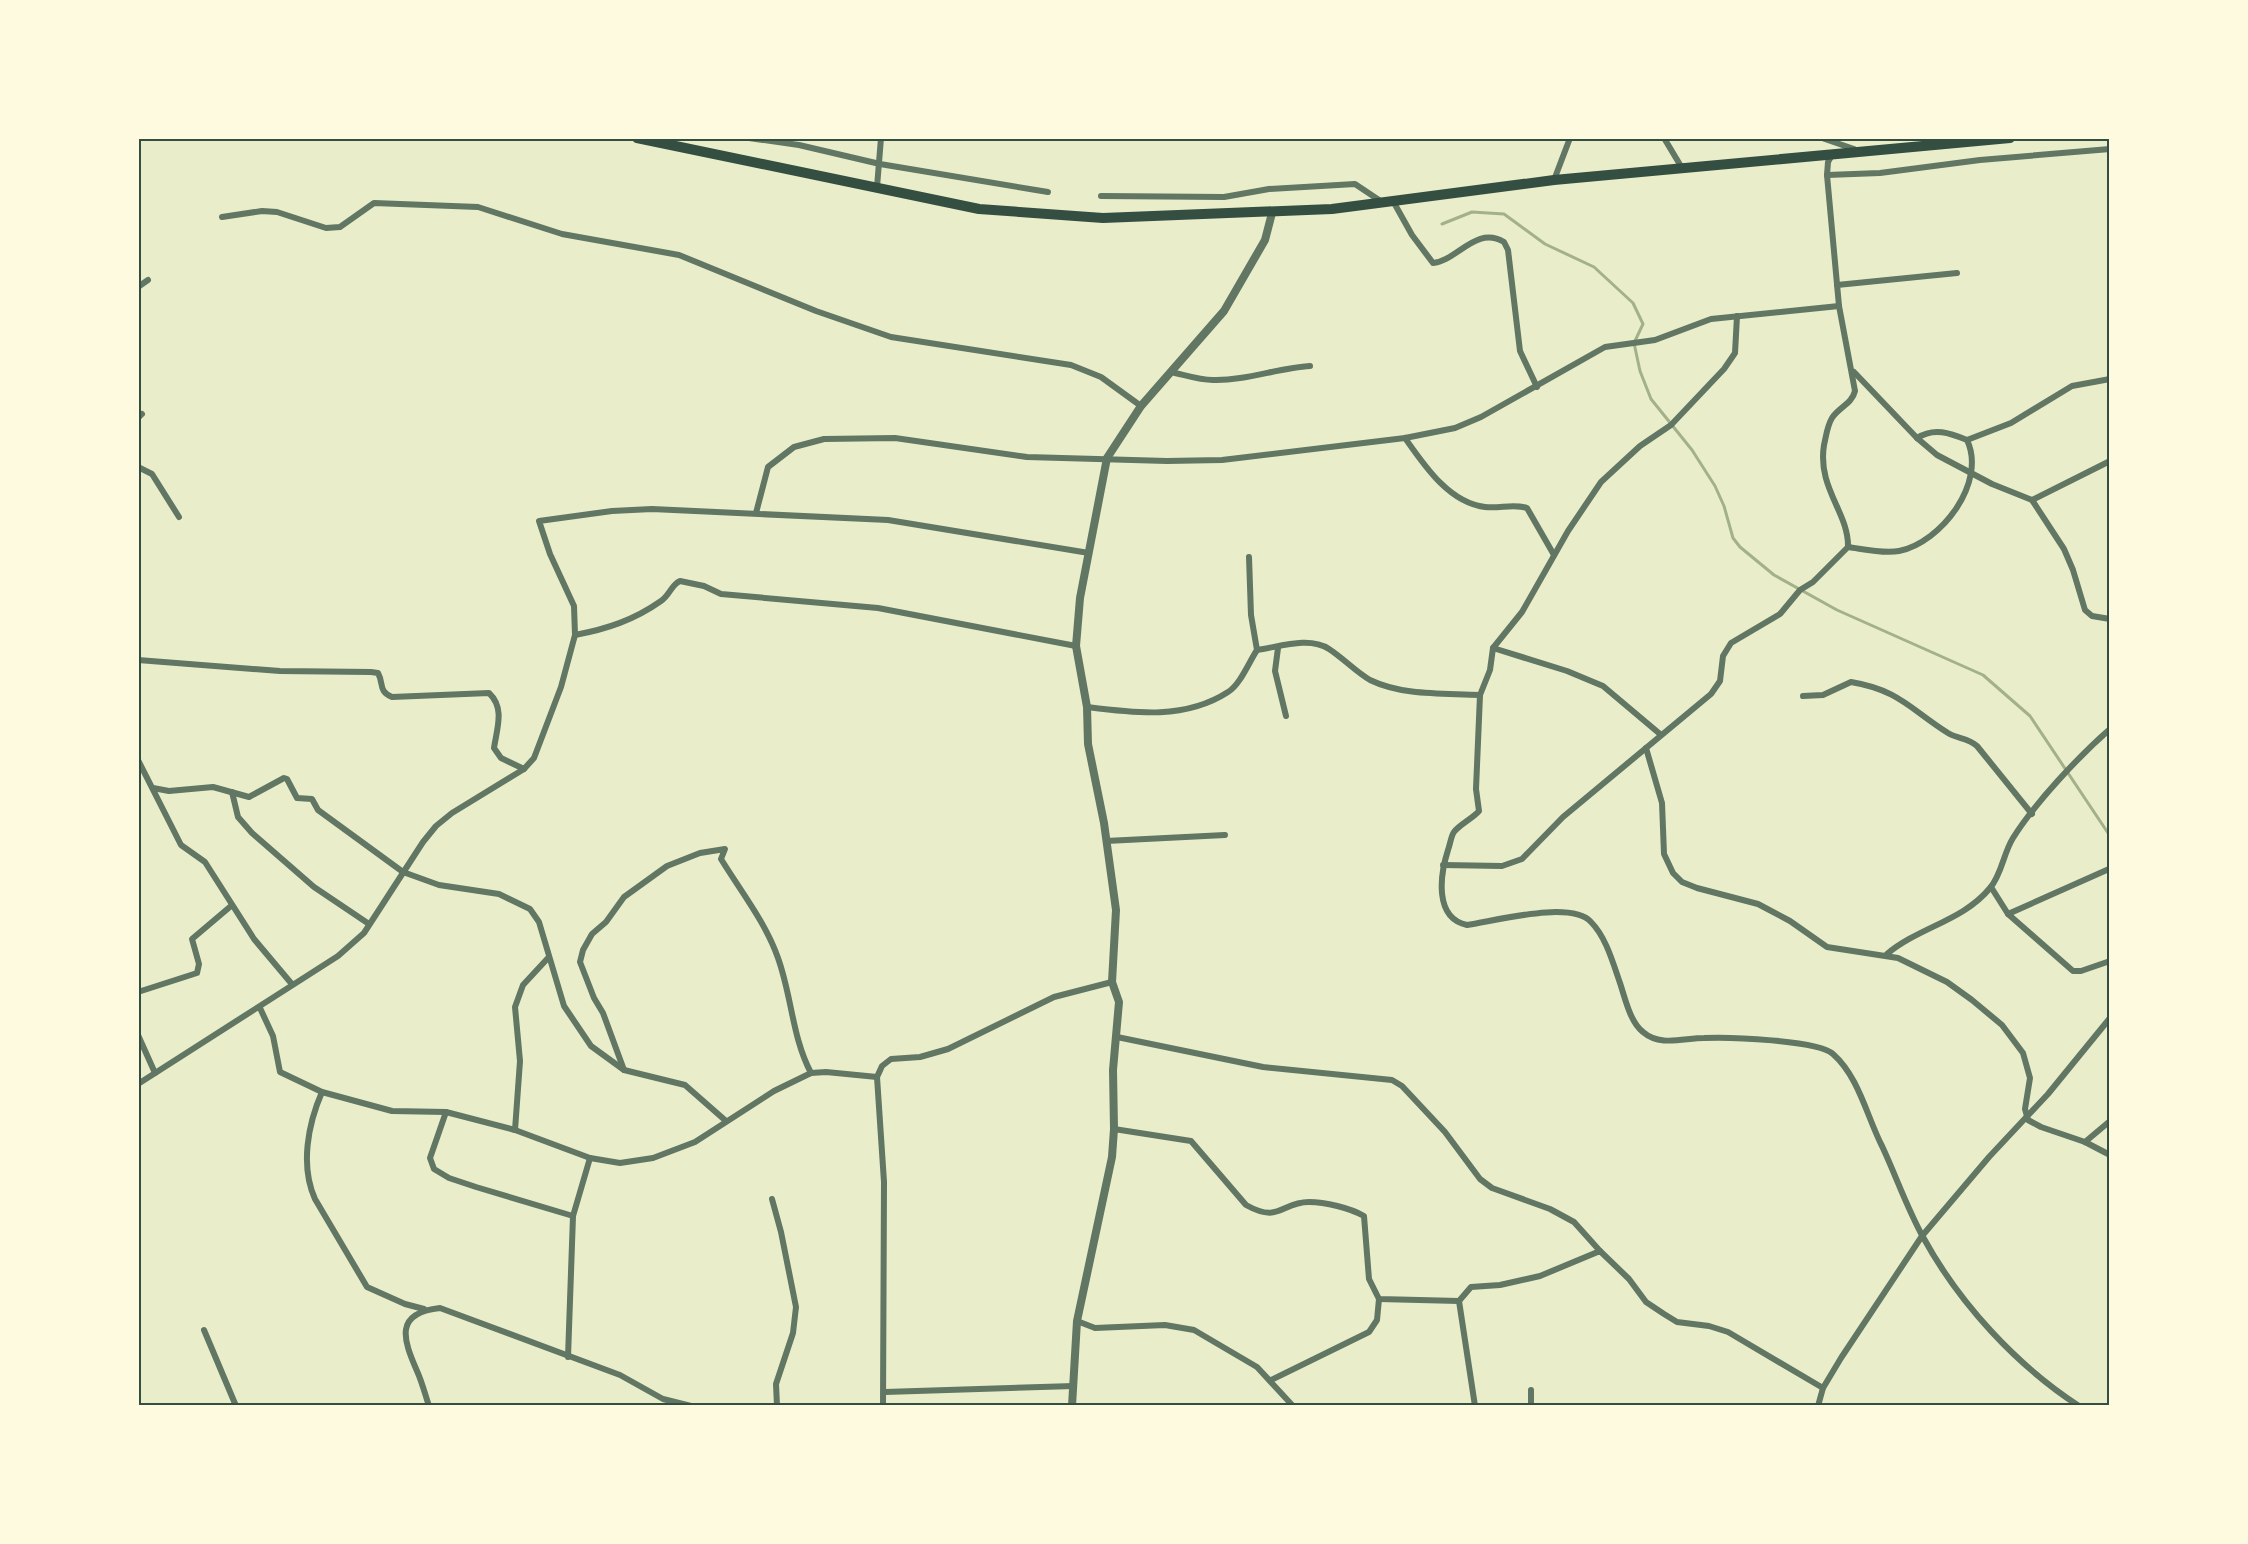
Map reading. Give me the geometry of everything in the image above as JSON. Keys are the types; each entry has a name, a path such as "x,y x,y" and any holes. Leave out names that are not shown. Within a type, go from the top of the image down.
{"highway":[{"path":"637,138 979,208 1045,216 1103,218 1272,213 1388,202 1554,180 2010,138"}],"street":[{"path":"749,138 799,145 880,164 1048,192"},
{"path":"877,187 881,138"},
{"path":"1554,180 1570,138"},
{"path":"1664,138 1682,169"},
{"path":"1822,138 1863,153"},
{"path":"1827,175 1880,173 1980,160 2110,149"},
{"path":"1443,866 1502,866 1522,859 1563,817 1660,734 1712,694 1720,681 1723,656 1731,643 1780,614 1800,590 1813,582 1848,547 1848,538 1827,488 1823,462 1831,419 1853,397 1854,372 1839,306 1827,175 1828,162 1832,155"},
{"path":"1101,196 1224,197 1269,189 1355,184 1388,202 1426,258 1433,263 1443,262 1471,242 1488,238 1504,242 1508,250 1520,351 1537,387"},
{"path":"1224,197 1227,214"},
{"path":"222,217 262,211 277,212 326,228 340,227 374,203 478,207 562,234 679,255 816,311 891,337 1071,365 1101,377 1141,406"},
{"path":"1072,1406 1077,1321 1105,1191 1114,1130 1113,1070 1119,1002 1112,982 1116,910 1088,744 1087,707 1076,646 1080,598 1107,458 1141,406 1224,311 1264,240 1272,213"},
{"path":"1837,285 1957,273"},
{"path":"138,287 148,280"},
{"path":"756,513 768,468 794,447 824,439 895,438 1028,457 1107,458 1167,462 1222,460 1405,438 1455,428 1481,417 1605,347 1655,340 1699,322 1839,306"},
{"path":"1737,316 1735,352 1724,369 1671,424 1640,447 1601,482 1554,555 1522,612 1494,648 1490,670 1480,695 1476,789 1479,811 1454,832 1441,875 1444,902 1448,914 1455,922 1467,925 1558,912 1579,914 1590,920 1599,933 1629,1009 1642,1032 1666,1042 1704,1038 1791,1043 1819,1047 1832,1053 1843,1065 1857,1090 1922,1236 1939,1263 1982,1320 2041,1379 2079,1406"},
{"path":"1171,372 1214,380 1243,377 1281,368 1310,366"},
{"path":"1854,372 1917,438 1937,454 2032,500 2064,549 2085,610 2092,616 2110,620"},
{"path":"1917,438 1937,431 1967,440 2019,419 2072,386 2110,379"},
{"path":"1405,438 1439,482 1468,502 1487,508 1518,505 1527,508 1554,555"},
{"path":"1848,547 1898,551 1911,547 1942,526 1952,513 1973,473 1973,455 1967,440"},
{"path":"2032,500 2110,461"},
{"path":"138,467 152,474 179,517"},
{"path":"138,1084 260,1008 291,983 338,956 364,933 436,826 452,813 524,770 534,758 561,687 574,635 574,606 550,554 539,521 612,511 652,510 888,520 1089,552"},
{"path":"1087,707 1142,714 1191,708 1229,692 1257,650 1249,593 1249,556"},
{"path":"574,635 620,624 638,616 664,599 673,585 680,581 704,586 721,594 841,602 1076,646"},
{"path":"1257,650 1302,643 1328,648 1370,680 1422,693 1480,695"},
{"path":"1278,648 1275,671 1286,716"},
{"path":"1494,648 1567,671 1603,686 1660,734"},
{"path":"138,660 280,671 378,673 380,687 392,697 489,693 497,701 500,710 494,748 496,753 524,770"},
{"path":"1803,696 1823,695 1851,682 1900,697 1946,732 1971,741 1977,746 2032,814"},
{"path":"1887,954 1913,936 1960,914 1991,887 2008,847 2032,814 2110,729"},
{"path":"1646,748 1662,803 1667,863 1682,882 1758,904 1790,921 1827,947 1887,954 1947,982 1985,1010 2013,1038 2028,1065 2030,1078 2026,1118"},
{"path":"138,760 181,845 205,862 254,939 291,983"},
{"path":"153,788 169,791 213,787 249,797 280,779 287,779 297,798 312,799 318,810 403,872 439,885 499,894 530,909 539,922 564,1006 591,1046 624,1070 685,1085 726,1120"},
{"path":"232,792 238,817 252,833 314,887 369,924"},
{"path":"1106,841 1224,835"},
{"path":"624,1070 603,1013 594,998 580,962 583,950 592,934 606,922 624,897 667,866 700,853 725,849 721,859 773,944 783,974 799,1046 811,1073"},
{"path":"2008,914 2109,869"},
{"path":"1991,887 2008,914 2073,971 2081,971 2110,961"},
{"path":"138,992 197,973 199,964 192,939 231,906"},
{"path":"515,1130 520,1061 515,1007 523,985 548,958"},
{"path":"883,1406 885,1392 883,1142 877,1077 882,1066 891,1059 920,1057 948,1049 1054,997 1112,982"},
{"path":"260,1008 273,1036 280,1072 322,1092 392,1111 446,1112 515,1130 590,1158 620,1163 653,1158 695,1142 726,1120 794,1080 811,1073 826,1072 877,1077"},
{"path":"1818,1406 1823,1388 1846,1349 1922,1236 2110,1018"},
{"path":"138,1035 155,1073"},
{"path":"1117,1037 1263,1066 1392,1080 1402,1086 1445,1132 1480,1179 1492,1188 1550,1209 1566,1218 1629,1278 1646,1302 1677,1322 1708,1326 1728,1332 1823,1388"},
{"path":"322,1092 312,1116 308,1141 310,1188 367,1287 405,1304 424,1309 440,1308 503,1329 568,1357 620,1375 663,1402 691,1406"},
{"path":"446,1112 430,1158 434,1169 449,1178 573,1216"},
{"path":"2026,1118 2041,1128 2085,1142 2110,1155"},
{"path":"2085,1142 2110,1121"},
{"path":"1114,1130 1191,1141 1246,1205 1257,1211 1273,1214 1295,1204 1309,1202 1355,1211 1364,1216 1369,1279 1379,1299 1377,1320 1369,1332 1271,1380"},
{"path":"568,1357 573,1216 590,1158"},
{"path":"772,1199 796,1307 792,1333 776,1384 777,1406"},
{"path":"1379,1299 1459,1300 1471,1287 1500,1286 1540,1276 1592,1252 1600,1251"},
{"path":"1459,1300 1475,1406"},
{"path":"424,1309 408,1320 404,1334 429,1406"},
{"path":"1077,1321 1095,1328 1165,1325 1194,1330 1257,1367 1293,1406"},
{"path":"204,1330 236,1406"},
{"path":"885,1392 1074,1386"},
{"path":"1531,1406 1532,1390"}],"waterway":[{"path":"1442,224 1472,212 1504,214 1545,244 1594,267 1633,303 1643,324 1634,343 1640,371 1651,399 1692,450 1715,486 1724,506 1733,538 1740,547 1774,575 1837,610 1983,675 2030,716 2110,836"}]}
